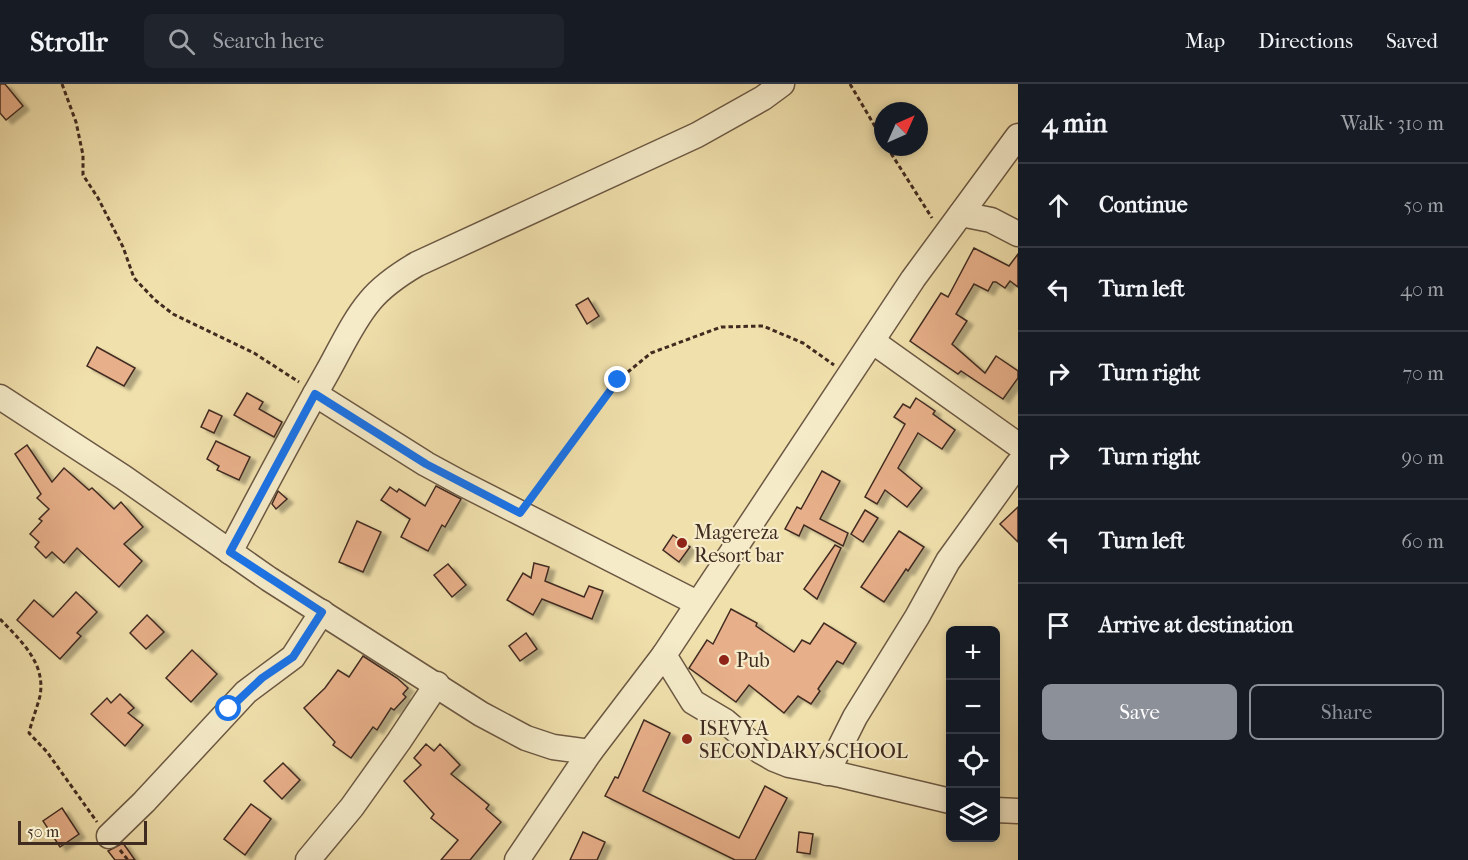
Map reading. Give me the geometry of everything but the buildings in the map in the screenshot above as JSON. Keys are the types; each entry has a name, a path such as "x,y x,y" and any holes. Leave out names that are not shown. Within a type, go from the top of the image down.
{"street":[{"path":"230,552 315,393 370,301 400,274 427,259 697,135 763,98 782,84"},
{"path":"517,860 590,752 664,655 913,279 1018,136"},
{"path":"961,214 991,220 1018,234"},
{"path":"872,341 1018,445"},
{"path":"315,393 426,464 697,603"},
{"path":"0,397 123,477 230,552 481,714 526,738 553,747 590,752"},
{"path":"827,773 855,717 917,617 948,561 1018,464"},
{"path":"109,836 144,802 246,692 293,657 322,612"},
{"path":"664,655 693,702 725,721 760,751 774,759 789,765 946,800"},
{"path":"308,860 352,807 437,684"},
{"path":"1000,810 1018,811"}],"path":[{"path":"62,84 76,122 83,155 82,175 98,198 123,247 134,278 155,300 173,314 254,353 315,393"},
{"path":"850,84 874,125"},
{"path":"893,156 944,238"},
{"path":"520,513 618,380 651,353 721,327 763,326 803,343 850,375"},
{"path":"0,619 26,646 36,663 41,679 39,697 29,733 47,752 93,817 128,860"}],"place":[{"name":"Magereza Resort bar","path":"682,543"},
{"name":"Pub","path":"724,660"},
{"name":"ISEVYA SECONDARY SCHOOL","path":"687,739"}],"route":[{"path":"229,709 262,678 293,657 322,612 230,552 315,394 426,464 520,513 618,380"}]}
